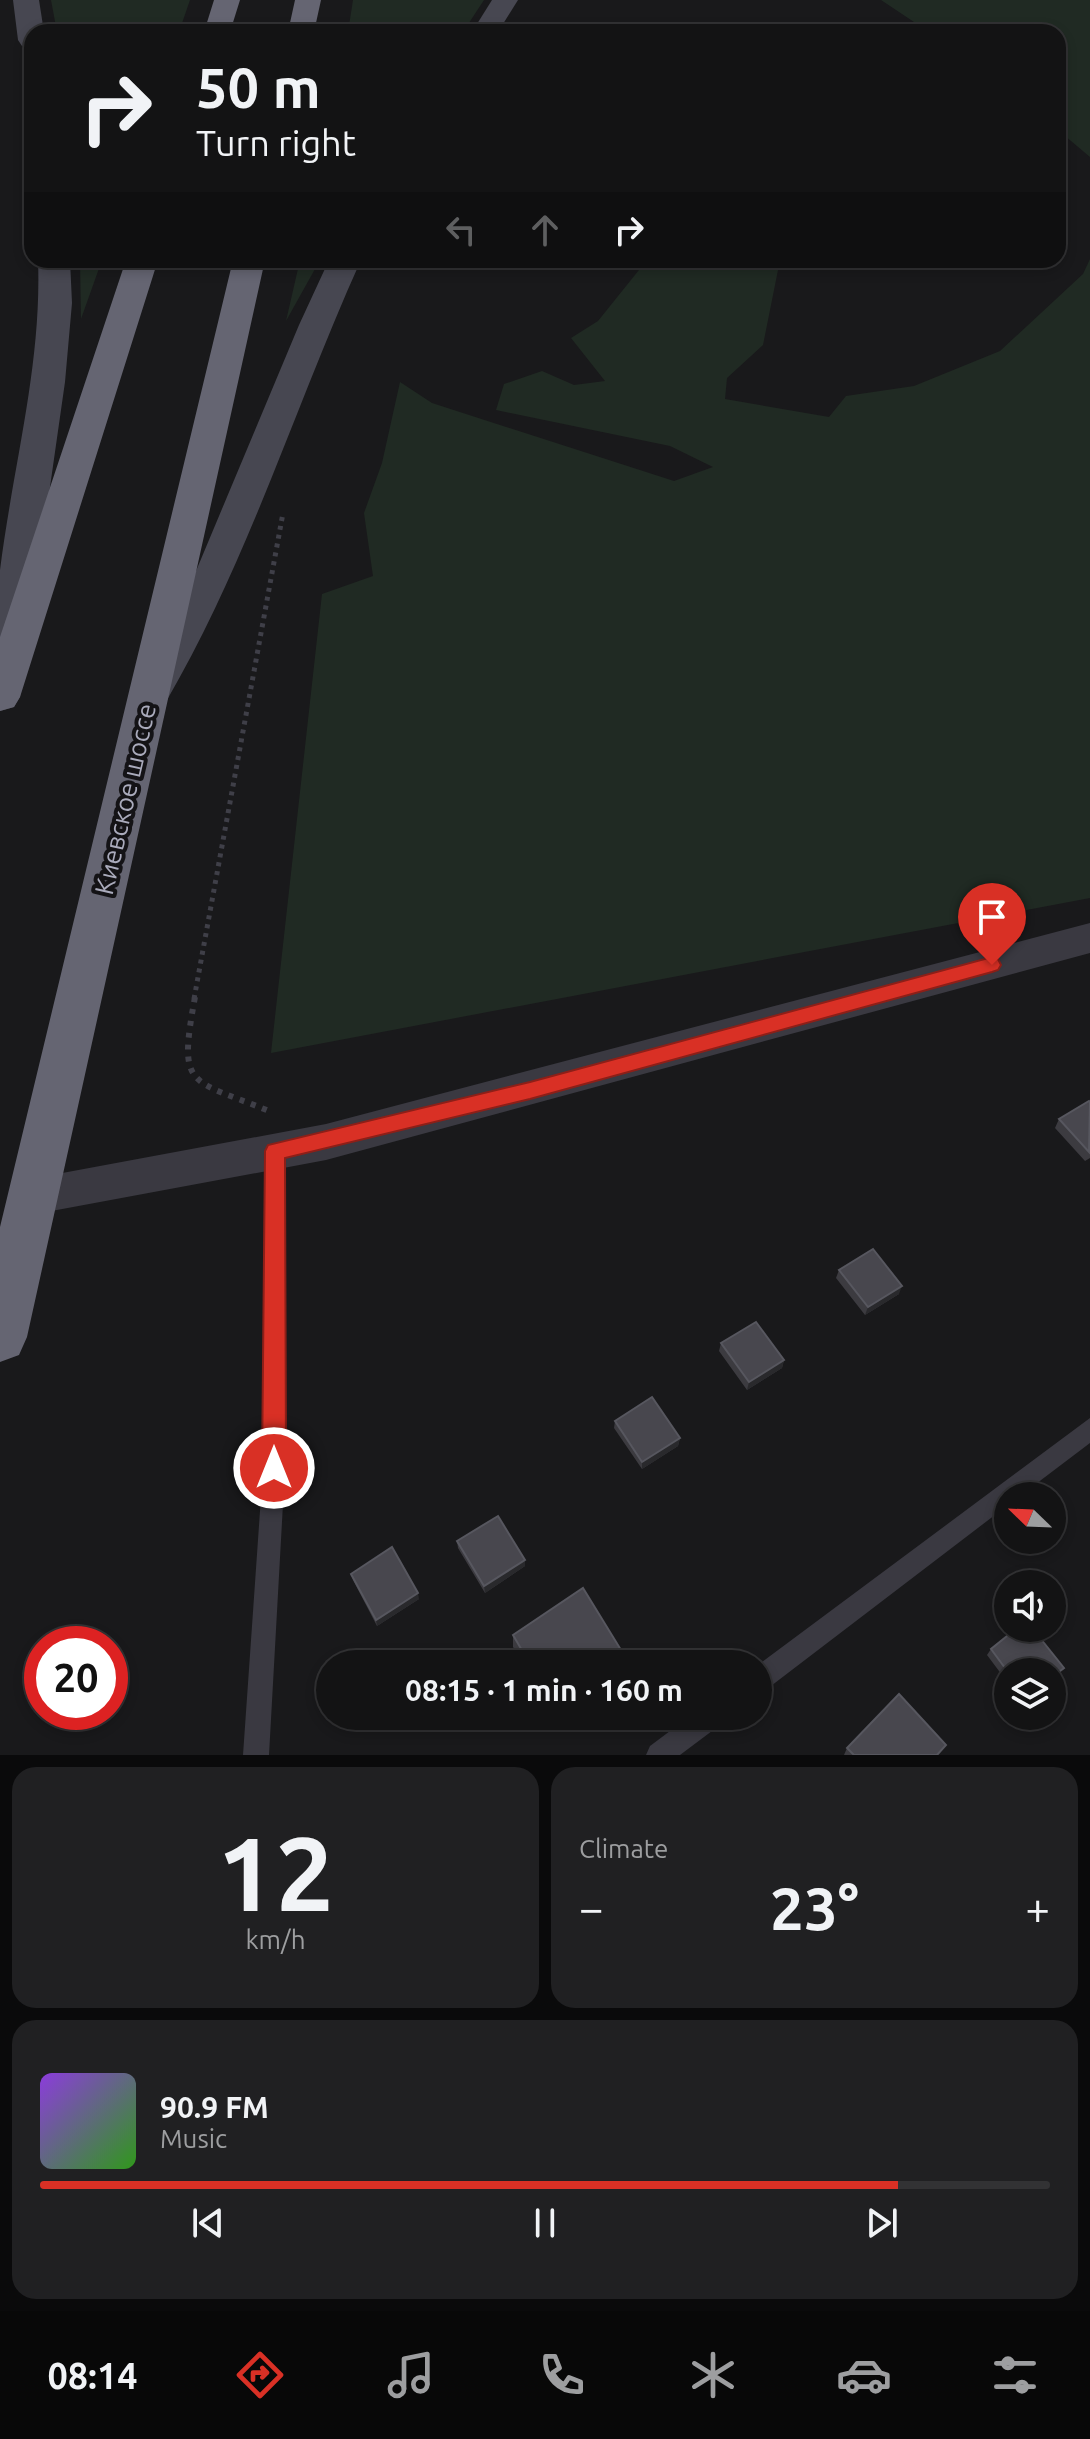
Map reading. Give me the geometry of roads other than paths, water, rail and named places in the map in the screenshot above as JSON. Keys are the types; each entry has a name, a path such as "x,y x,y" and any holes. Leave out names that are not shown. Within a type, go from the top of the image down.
{"highway":[{"path":"220,24 227,0"},
{"path":"303,24 308,0"},
{"path":"0,697 139,268"},
{"name":"Киевское шоссе","path":"0,1337 247,268"}],"street":[{"path":"26,0 30,24"},
{"path":"490,24 505,0"},
{"path":"0,697 48,382 56,303 54,268"},
{"path":"150,696 215,571 341,268"},
{"path":"30,1197 326,1142 1090,938"}],"lane":[{"path":"256,1755 274,1468 275,1151"},
{"path":"772,1669 1090,1429"},
{"path":"659,1755 692,1730"}]}
